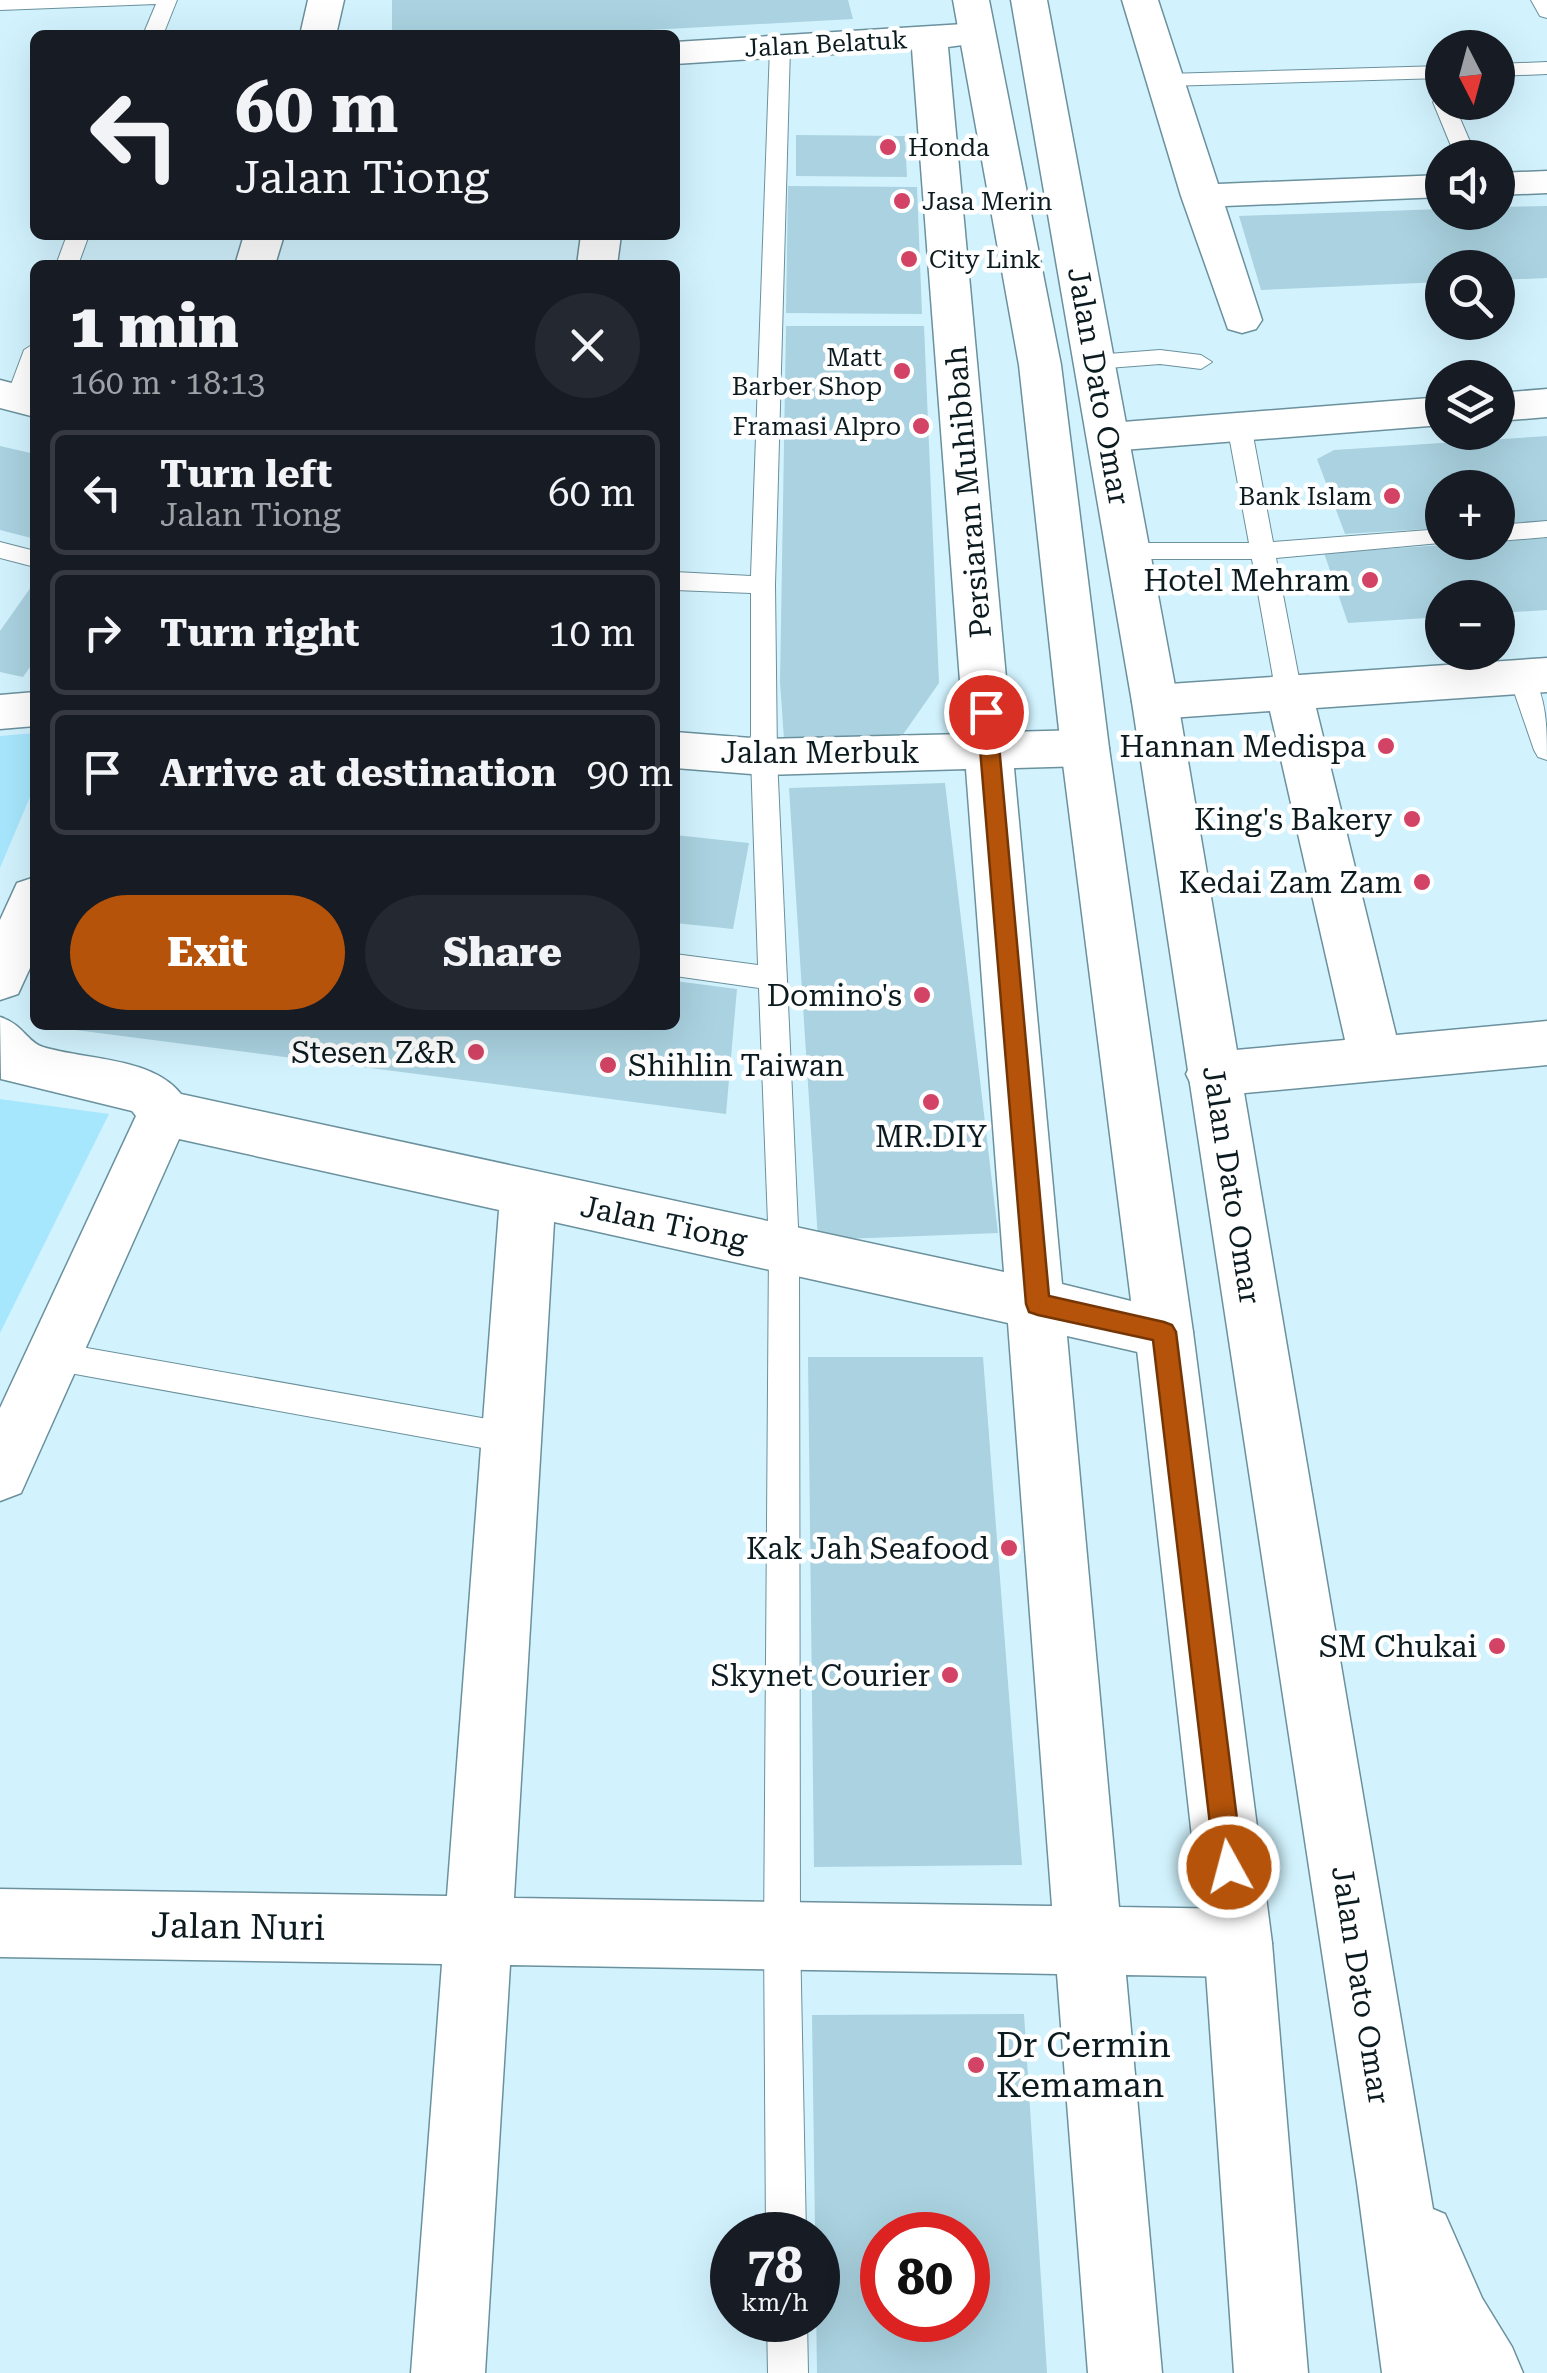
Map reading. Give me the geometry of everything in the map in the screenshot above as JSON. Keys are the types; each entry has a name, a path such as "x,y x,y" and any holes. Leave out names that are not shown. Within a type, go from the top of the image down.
{"main road":[{"path":"319,30 326,0"},
{"name":"Jalan Dato Omar","path":"1030,0 1155,702 1394,2183 1419,2373"},
{"path":"1140,0 1242,320"},
{"name":"Jalan Dato Omar","path":"960,24 1040,365 1085,748 1164,1332 1238,1944 1271,2373"},
{"name":"Jalan Belatuk","path":"680,53 780,46 960,24"},
{"name":"Persiaran Muhibbah","path":"960,24 990,751 1125,2373"},
{"path":"1515,183 1547,182"},
{"path":"1200,196 1425,187"},
{"path":"1515,406 1547,403"},
{"path":"1110,437 1425,411"},
{"path":"1155,702 1534,676"},
{"path":"1290,694 1376,1061"},
{"path":"0,712 30,709"},
{"name":"Jalan Merbuk","path":"680,750 764,758 1085,748"},
{"path":"0,979 30,909"},
{"path":"0,1038 20,1064 149,1093 164,1113 0,1473"},
{"path":"1213,1074 1547,1044"},
{"name":"Jalan Tiong","path":"164,1113 1164,1332"},
{"path":"448,2373 528,1193"},
{"name":"Jalan Nuri","path":"0,1923 1238,1944"},
{"path":"1238,1944 1281,2169 1308,2373"},
{"path":"1394,2183 1456,2324 1486,2373"}],"lane":[{"path":"0,4 150,0"},
{"path":"156,30 166,0"},
{"path":"1541,0 1547,12"},
{"path":"780,46 763,585 764,758 784,1249 782,1935 786,2212"},
{"path":"1515,69 1547,68"},
{"path":"1166,80 1425,72"},
{"path":"1095,362 1160,357 1201,362"},
{"path":"17,398 30,363"},
{"path":"1239,425 1290,694"},
{"path":"1515,532 1547,529"},
{"path":"1129,551 1262,550 1425,538"},
{"path":"0,550 30,558"},
{"path":"680,581 763,585"},
{"path":"1534,676 1547,750"},
{"path":"680,965 774,979"},
{"path":"53,1356 510,1438"},
{"path":"787,2342 788,2373"}],"shaded area":[{"path":"30,733 30,797 0,868 0,736"},
{"path":"0,1099 109,1114 0,1333"}],"building":[{"path":"392,0 848,0 853,19 650,30 392,30"},
{"path":"796,135 905,136 907,177 796,176"},
{"path":"788,186 917,187 922,314 786,313"},
{"path":"1547,206 1547,278 1515,279 1515,250 1425,250 1425,283 1261,290 1239,216 1425,210 1425,230 1515,230 1515,207"},
{"path":"786,326 924,326 939,683 902,736 784,739 780,682"},
{"path":"1547,436 1547,521 1515,523 1515,470 1425,470 1425,529 1345,534 1317,459 1334,450 1425,444 1425,450 1515,450 1515,438"},
{"path":"0,446 30,453 30,538 0,530"},
{"path":"1547,538 1547,610 1515,612 1515,580 1425,580 1425,618 1348,623 1324,553 1425,546 1425,560 1515,560 1515,540"},
{"path":"30,588 30,667 23,677 0,672 0,631"},
{"path":"945,783 998,1233 818,1240 789,788"},
{"path":"680,836 749,843 733,929 680,924"},
{"path":"680,982 737,989 726,1114 75,1030 680,1030"},
{"path":"808,1357 983,1357 1022,1865 814,1867"},
{"path":"1024,2014 1047,2373 817,2373 817,2342 840,2342 840,2212 815,2212 812,2015"}],"place":[{"name":"Honda","path":"888,147"},
{"name":"Jasa Merin","path":"902,201"},
{"name":"City Link","path":"909,259"},
{"name":"Matt Barber Shop","path":"902,371"},
{"name":"Framasi Alpro","path":"921,426"},
{"name":"Bank Islam","path":"1392,496"},
{"name":"Hotel Mehram","path":"1370,580"},
{"name":"Hannan Medispa","path":"1386,746"},
{"name":"King's Bakery","path":"1412,819"},
{"name":"Kedai Zam Zam","path":"1422,882"},
{"name":"Domino's","path":"922,995"},
{"name":"Stesen Z&R","path":"476,1052"},
{"name":"Shihlin Taiwan","path":"608,1065"},
{"name":"MR.DIY","path":"931,1102"},
{"name":"Kak Jah Seafood","path":"1009,1548"},
{"name":"SM Chukai","path":"1497,1646"},
{"name":"Skynet Courier","path":"950,1675"},
{"name":"Dr Cermin Kemaman","path":"976,2065"}],"route":[{"path":"986,712 1038,1304 1164,1332 1229,1867"}]}
